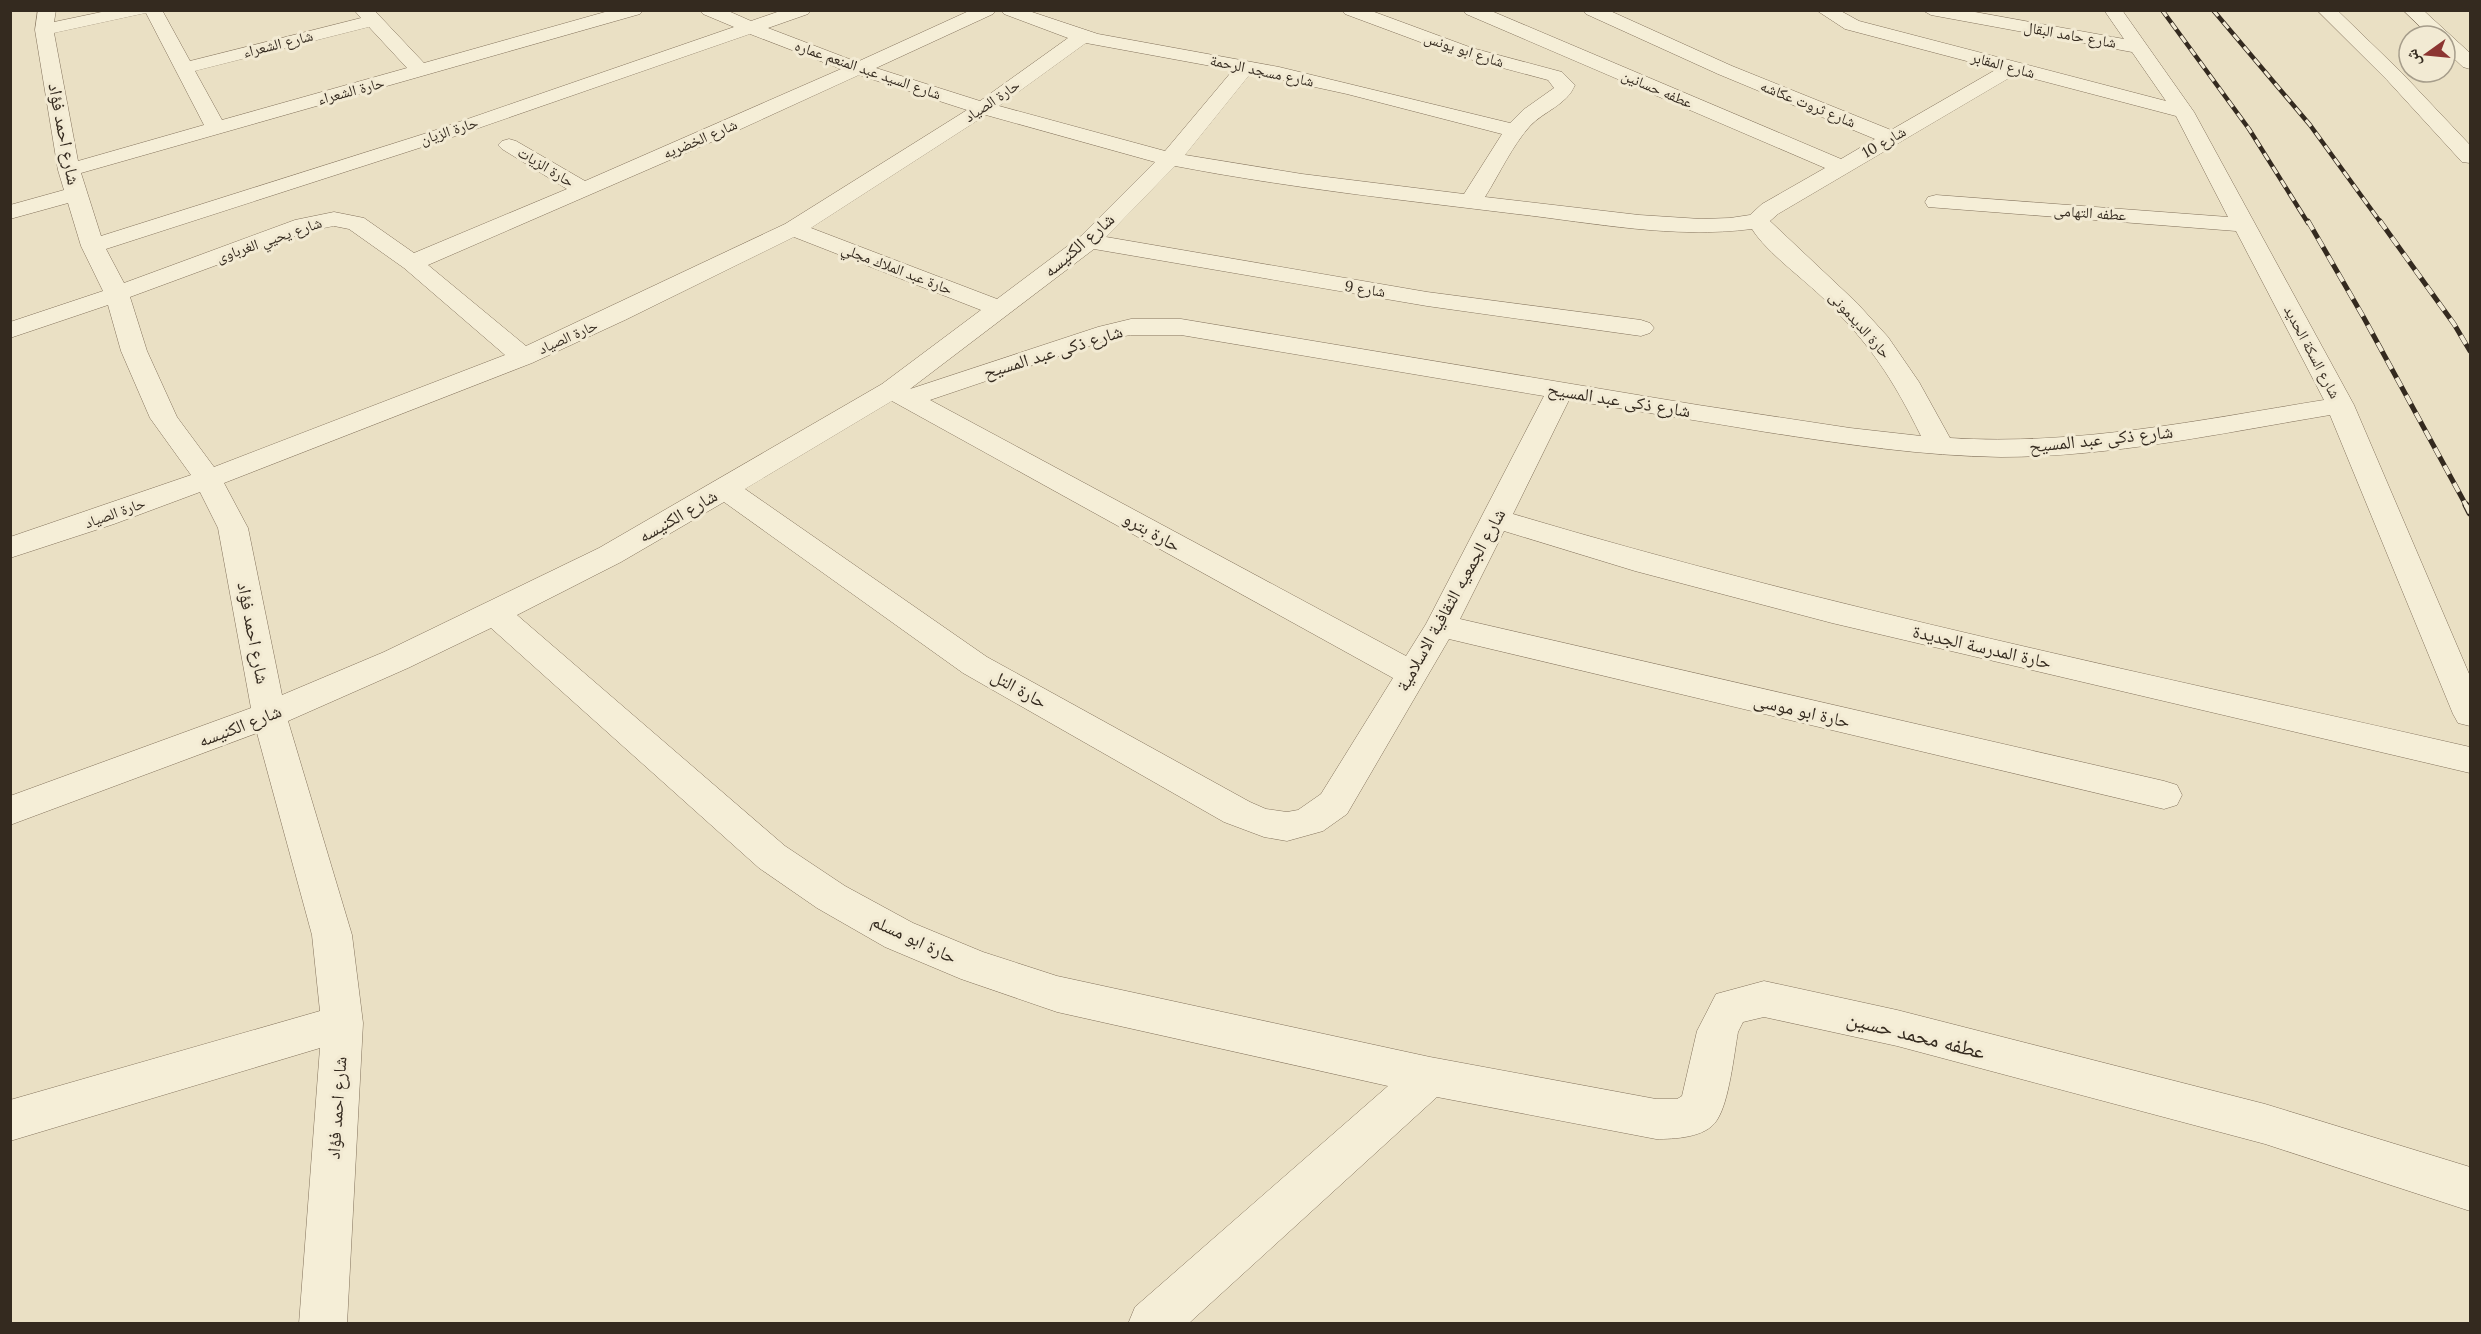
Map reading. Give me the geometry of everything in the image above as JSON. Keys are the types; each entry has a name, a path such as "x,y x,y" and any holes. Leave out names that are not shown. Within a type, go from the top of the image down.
{"street":[{"path":"45,20 139,10"},
{"path":"153,10 216,128"},
{"name":"حارة الشعراء","path":"10,212 72,182 216,128 421,72 634,10"},
{"name":"شارع السيد عبد المنعم عماره","path":"709,10 748,28 858,69 982,109 1170,159 1393,194 1687,226 1713,227 1759,222"},
{"name":"حارة الزيان","path":"93,246 437,136 802,10"},
{"name":"شارع الخضريه","path":"412,263 858,69 987,10"},
{"name":"شارع مسجد الرحمة","path":"1010,10 1048,27 1082,38 1246,66 1516,130"},
{"name":"شارع ابو يونس","path":"1351,10 1465,52 1555,76 1565,85 1560,93 1542,104 1516,130"},
{"name":"عطفه حسانين","path":"1472,10 1841,167"},
{"name":"شارع ثروت عكاشه","path":"1592,10 1725,70 1891,138"},
{"name":"شارع المقابر","path":"1825,10 1852,25 2184,112"},
{"name":"شارع حامد البقال","path":"1931,10 2139,47"},
{"name":"شارع السكة الحديد","path":"2113,10 2184,112 2340,405 2470,714"},
{"path":"2326,10 2394,76 2470,157"},
{"path":"2412,10 2428,24"},
{"path":"368,16 421,72"},
{"name":"شارع الشعراء","path":"183,68 368,16"},
{"name":"شارع احمد فؤاد","path":"45,20 72,182 93,246 117,294 134,351 164,418 208,479 233,528 269,715 332,935 342,1023 323,1323"},
{"name":"حارة الصياد","path":"10,548 104,518 208,479 523,357 616,315 793,230 982,109 1082,38"},
{"path":"2457,51 2470,63"},
{"name":"شارع الكنيسه","path":"10,811 269,715 396,660 610,555 725,489 900,394 1001,309 1089,241 1170,159 1246,66"},
{"name":"شارع 10","path":"1759,222 1762,215 1770,209 2013,68"},
{"path":"1472,202 1516,130"},
{"name":"حارة الزيات","path":"509,145 584,189"},
{"name":"عطفه التهامى","path":"1936,202 2243,225"},
{"name":"شارع يحيي الغرباوى","path":"10,331 303,225 334,219 356,224 412,263 523,357"},
{"name":"حارة الديدمونى","path":"1759,222 1764,230 1864,326 1886,352 1916,398 1940,446"},
{"name":"حارة عبد الملاك مجلي","path":"793,230 1001,309"},
{"name":"شارع 9","path":"1089,241 1315,281 1641,328"},
{"name":"شارع ذكى عبد المسيح","path":"900,394 1107,332 1157,326 1181,327 1560,392 1837,434 1940,446 2061,447 2116,442 2340,405"},
{"name":"شارع الجمعيه الثقافية الاسلامية","path":"1334,804 1441,626 1560,392"},
{"name":"حارة بترو","path":"900,394 1412,674"},
{"name":"حارة التل","path":"725,489 975,664 1237,812 1276,826 1299,826 1319,818 1334,804"},
{"name":"حارة المدرسة الجديدة","path":"1497,519 1646,564 1832,612 2470,760"},
{"name":"حارة ابو مسلم","path":"494,613 772,857 831,897 899,935 975,967 1057,994 1430,1076"},
{"name":"حارة ابو موسى","path":"1441,626 2164,795"},
{"name":"عطفه محمد حسين","path":"1430,1076 1656,1119 1682,1119 1701,1108 1718,1031 1730,1008 1764,999 1897,1028 2265,1124 2470,1189"},
{"path":"10,1121 342,1023"},
{"path":"1152,1323 1430,1076"}],"railway":[{"path":"2162,10 2249,129 2308,223"},
{"path":"2213,10 2310,125 2381,223"},
{"path":"2308,221 2364,318 2467,507"},
{"path":"2380,221 2454,324 2470,351"},
{"path":"2467,507 2470,513"}]}
